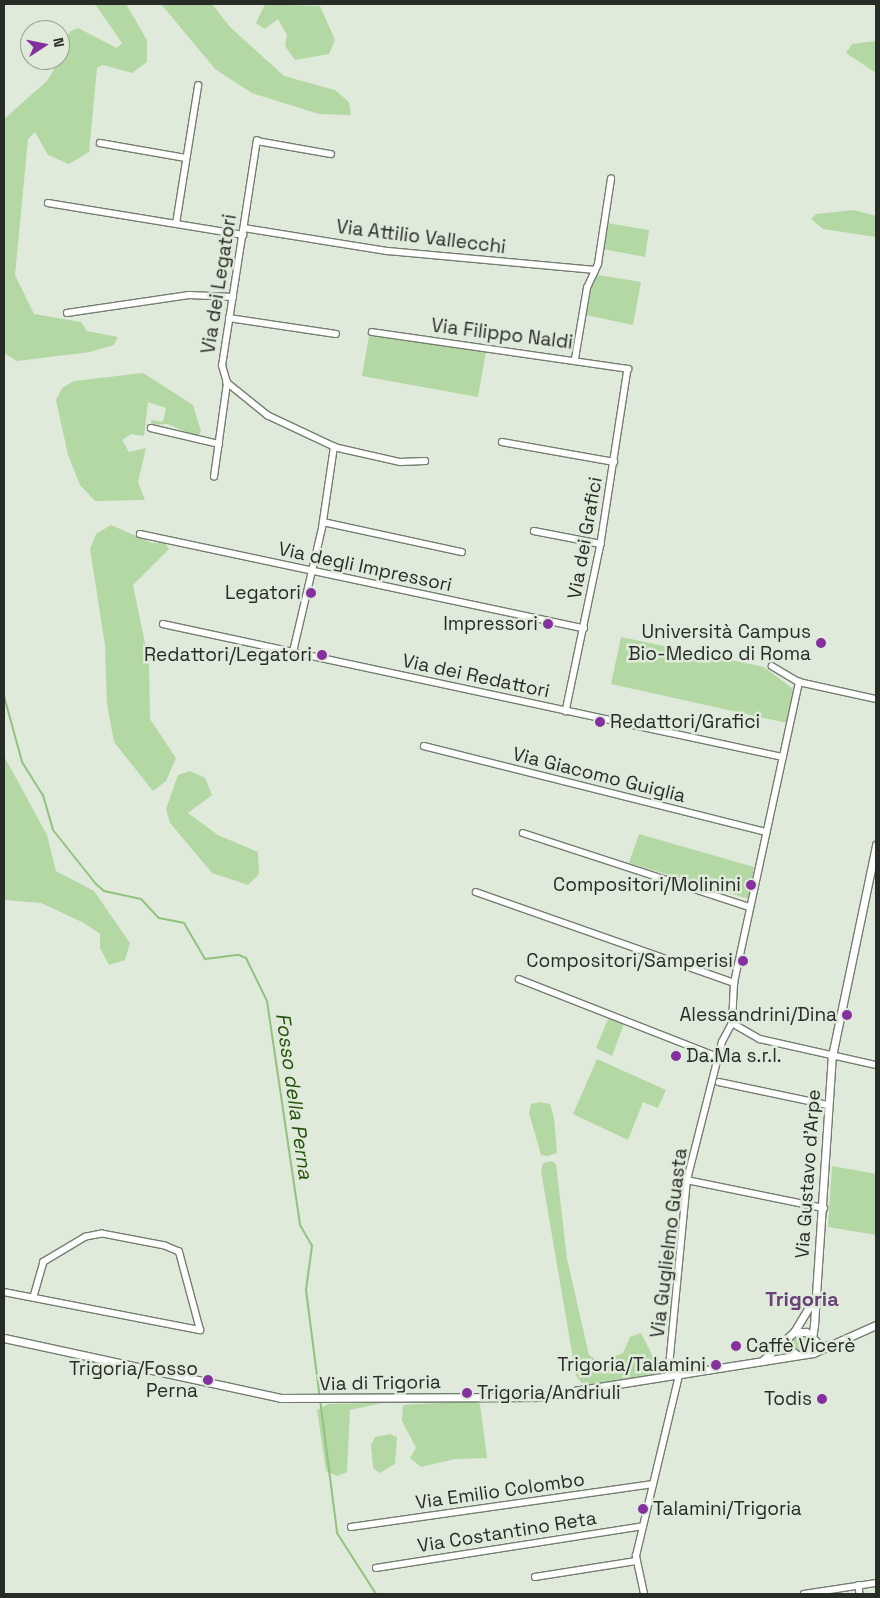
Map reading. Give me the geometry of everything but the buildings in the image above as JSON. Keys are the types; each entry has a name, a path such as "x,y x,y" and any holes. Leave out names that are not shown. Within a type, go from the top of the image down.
{"street":[{"path":"176,224 198,86"},
{"name":"Via dei Legatori","path":"331,154 257,141 222,366 227,382 282,425 334,448 397,461 425,461"},
{"path":"100,143 186,158"},
{"path":"575,359 587,288 596,270 611,179"},
{"name":"Via Attilio Vallecchi","path":"48,203 176,224 388,251 596,270"},
{"path":"67,313 189,295 233,297"},
{"path":"229,318 336,334"},
{"name":"Via Filippo Naldi","path":"372,332 575,359 628,368"},
{"name":"Via dei Grafici","path":"566,711 601,544 628,368"},
{"path":"214,477 227,382"},
{"path":"151,428 218,444"},
{"path":"502,442 614,462"},
{"path":"293,652 323,522 334,448"},
{"path":"323,522 462,552"},
{"path":"534,531 601,544"},
{"name":"Via degli Impressori","path":"140,534 584,628"},
{"name":"Via dei Redattori","path":"162,624 783,758"},
{"path":"772,666 799,682 876,699"},
{"name":"Via Guglielmo Guasta","path":"668,1377 688,1180 718,1057 732,1023 734,983 799,682"},
{"name":"Via Giacomo Guiglia","path":"424,746 766,832"},
{"path":"523,833 750,907"},
{"name":"Via Gustavo d'Arpe","path":"801,1355 811,1339 824,1208 832,1056 876,845"},
{"path":"476,892 734,983"},
{"path":"519,979 718,1057"},
{"path":"732,1023 755,1037 876,1065"},
{"path":"719,1082 828,1105"},
{"path":"688,1180 824,1208"},
{"path":"4,1292 34,1296 200,1330 179,1252 165,1246 102,1234 86,1237 44,1262 34,1296"},
{"name":"Via Gustavo d'Arpe","path":"791,1334 815,1294"},
{"name":"Via di Trigoria","path":"4,1338 247,1392 305,1400 329,1400 548,1396 801,1355 831,1347 876,1325"},
{"path":"761,1362 791,1334 802,1330 811,1339 831,1347"},
{"path":"791,1334 788,1348 801,1355"},
{"path":"644,1594 636,1562 679,1374"},
{"name":"Via Emilio Colombo","path":"351,1527 653,1484"},
{"name":"Via Costantino Reta","path":"376,1568 643,1526"},
{"path":"535,1577 636,1562"},
{"path":"804,1594 876,1583"},
{"path":"859,1585 860,1594"}],"green space":[{"path":"95,4 126,4 147,40 147,62 132,73 103,65 97,68 89,152 69,164 48,155 35,132 28,139 15,275 34,314 81,322 87,331 118,337 114,345 90,352 17,361 4,353 4,119 47,81 54,70 70,70 70,32 78,28 117,48 122,43"},
{"path":"161,4 212,4 230,27 284,76 335,90 349,102 351,115 319,114 252,93 215,69"},
{"path":"265,4 320,6 335,40 329,54 295,60 285,46 287,35 278,19 265,29 256,23"},
{"path":"876,41 876,73 846,53 852,44"},
{"path":"854,210 876,216 876,237 823,229 811,219 816,214"},
{"path":"607,223 649,230 645,257 603,249"},
{"path":"599,275 641,282 633,325 586,315 594,277"},
{"path":"369,336 486,351 478,397 362,376"},
{"path":"143,373 193,405 201,431 198,437 168,424 151,425 151,420 163,422 166,408 148,402 144,436 131,434 122,440 129,452 146,448 138,482 145,500 95,501 80,485 68,455 56,400 62,388 74,381"},
{"path":"111,525 152,543 165,543 169,549 133,585 149,663 150,719 176,758 166,781 153,791 114,742 107,704 105,645 90,549 96,534"},
{"path":"621,637 764,667 793,689 787,723 611,684"},
{"path":"4,756 47,835 56,871 94,891 130,943 125,960 109,965 100,948 100,934 84,923 41,903 4,900"},
{"path":"190,771 205,778 212,795 188,813 218,835 258,852 259,874 248,885 212,873 170,823 166,809 178,775"},
{"path":"639,834 754,867 749,899 629,863"},
{"path":"608,1019 624,1024 612,1056 596,1048"},
{"path":"597,1059 666,1090 658,1108 643,1102 628,1140 573,1114"},
{"path":"540,1102 550,1104 554,1118 557,1153 547,1156 541,1155 529,1113 531,1104"},
{"path":"551,1161 556,1164 567,1259 589,1355 600,1362 623,1353 630,1337 641,1333 659,1368 654,1375 586,1388 576,1376 541,1171 543,1163"},
{"path":"832,1166 876,1174 876,1235 828,1227"},
{"path":"800,1333 806,1336 809,1342 806,1348 800,1351 794,1348 791,1342 794,1336"},
{"path":"471,1401 480,1404 487,1458 455,1459 421,1467 410,1458 416,1448 402,1421 403,1405"},
{"path":"382,1403 350,1410 347,1472 337,1476 326,1471 317,1410 328,1404"},
{"path":"390,1434 397,1437 395,1464 380,1473 373,1468 371,1445 375,1437"}],"waterway":[{"name":"Fosso della Perna","path":"4,666 4,677"},
{"name":"Fosso della Perna","path":"4,696 22,762 43,795 53,830 96,884 104,891 141,899 159,918 184,923 205,959 239,955 246,958 267,1001 300,1225 312,1246 306,1290 337,1533 376,1594"}],"place":[{"name":"Legatori","path":"311,593"},
{"name":"Impressori","path":"548,624"},
{"name":"Università Campus Bio-Medico di Roma","path":"821,643"},
{"name":"Redattori/Legatori","path":"322,655"},
{"name":"Redattori/Grafici","path":"600,722"},
{"name":"Compositori/Molinini","path":"751,885"},
{"name":"Compositori/Samperisi","path":"743,961"},
{"name":"Alessandrini/Dina","path":"847,1015"},
{"name":"Da.Ma s.r.l.","path":"676,1056"},
{"name":"Caffè Vicerè","path":"736,1346"},
{"name":"Trigoria/Talamini","path":"716,1365"},
{"name":"Trigoria/Fosso Perna","path":"208,1380"},
{"name":"Trigoria/Andriuli","path":"467,1393"},
{"name":"Todis","path":"822,1399"},
{"name":"Talamini/Trigoria","path":"643,1509"}],"district":[{"name":"Trigoria","path":"802,1299"}]}
